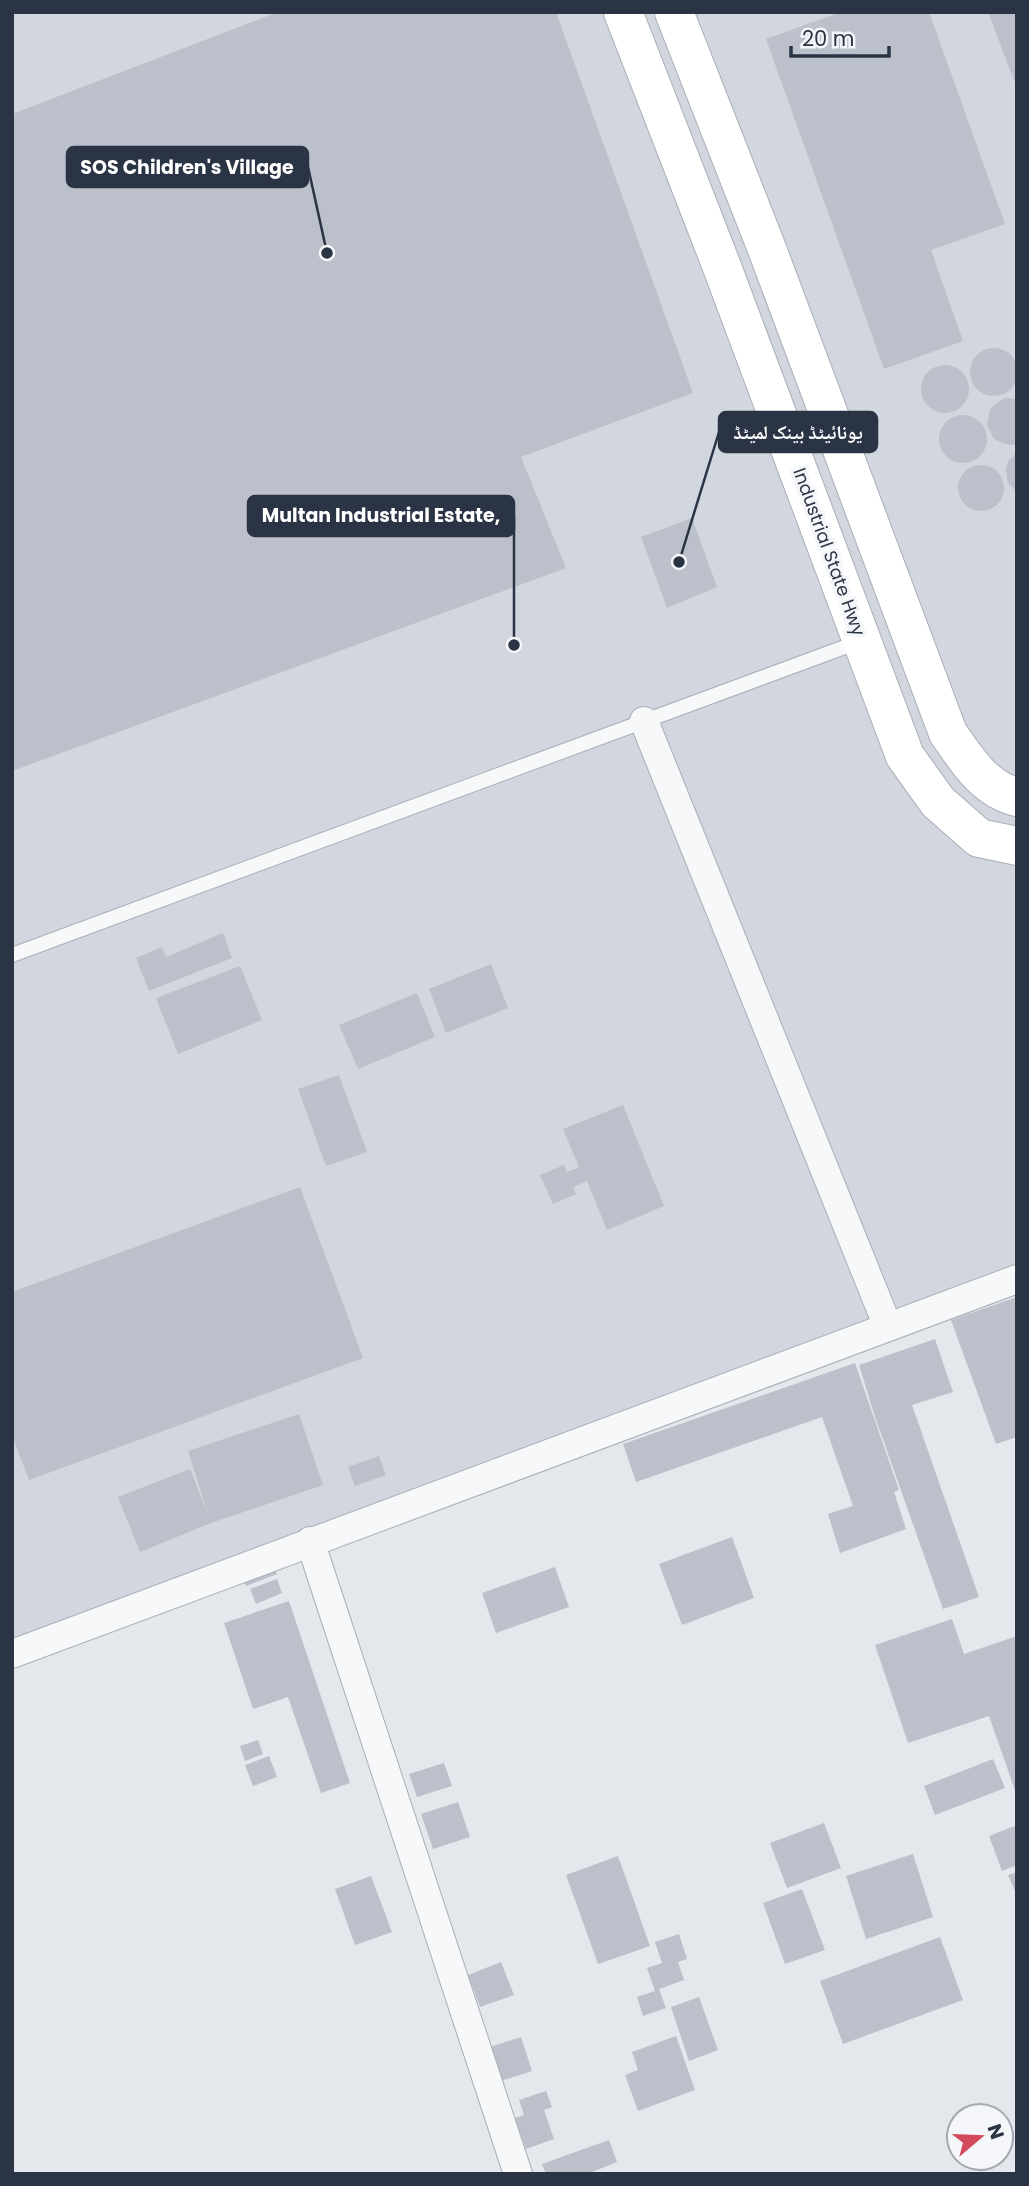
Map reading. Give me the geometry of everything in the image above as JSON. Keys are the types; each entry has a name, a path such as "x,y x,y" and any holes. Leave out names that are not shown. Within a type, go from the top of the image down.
{"main road":[{"name":"Industrial State Hwy","path":"623,12 722,267 905,756 938,802 979,838 1017,846"},
{"path":"674,12 948,733 973,769 1002,793 1017,797"}],"street":[{"path":"644,721 888,1327"},
{"path":"12,1654 1017,1279"},
{"path":"310,1541 519,2174"}],"lane":[{"path":"12,955 862,641"}],"shaded area":[{"path":"12,12 1017,12 1017,1277 16,1645 12,1633"}],"building":[{"path":"278,12 556,12 693,393 521,457 566,568 12,771 12,114"},
{"path":"841,12 929,12 1005,224 931,250 963,341 884,369 766,39"},
{"path":"988,12 1017,12 1017,88"},
{"path":"994,348 1011,355 1018,372 1011,389 994,396 977,389 970,372 977,355"},
{"path":"945,365 962,372 969,389 962,406 945,413 928,406 921,389 928,372"},
{"path":"1005,398 1017,399 1017,444 1013,445 994,439 987,425 990,409"},
{"path":"963,415 980,422 987,439 980,456 963,463 946,456 939,439 946,422"},
{"path":"1017,452 1017,492 1008,483 1006,470 1008,461"},
{"path":"981,465 997,472 1004,488 997,504 981,511 965,504 958,488 965,472"},
{"path":"692,518 717,587 667,608 641,537"},
{"path":"223,933 232,958 149,991 136,958 162,947 166,957"},
{"path":"491,964 508,1008 446,1033 429,989"},
{"path":"240,966 262,1020 178,1054 156,998"},
{"path":"417,993 435,1037 358,1069 339,1025"},
{"path":"339,1075 367,1152 326,1166 298,1089"},
{"path":"623,1105 664,1206 607,1230 587,1181 573,1187 576,1194 553,1204 540,1175 564,1165 567,1172 579,1167 563,1129"},
{"path":"300,1187 363,1358 29,1480 12,1435 12,1292"},
{"path":"1017,1297 1017,1437 996,1444 951,1320"},
{"path":"935,1339 953,1392 912,1405 979,1597 943,1609 859,1365"},
{"path":"855,1363 899,1490 894,1492 906,1529 840,1553 828,1514 853,1506 822,1417 636,1482 623,1444"},
{"path":"299,1414 323,1485 211,1523 140,1552 118,1497 190,1469 208,1514 188,1451"},
{"path":"379,1456 386,1475 355,1486 348,1467"},
{"path":"732,1537 754,1598 682,1625 659,1564"},
{"path":"272,1561 277,1574 246,1586 240,1572"},
{"path":"555,1567 569,1607 496,1633 482,1593"},
{"path":"277,1579 282,1593 256,1604 250,1589"},
{"path":"289,1601 350,1783 321,1793 288,1697 253,1709 224,1623"},
{"path":"952,1619 964,1654 1017,1636 1017,1796 989,1716 908,1743 875,1645"},
{"path":"258,1740 263,1754 245,1761 240,1746"},
{"path":"269,1756 277,1777 253,1786 245,1765"},
{"path":"993,1759 1005,1788 935,1815 924,1786"},
{"path":"444,1763 452,1786 417,1797 409,1774"},
{"path":"458,1802 470,1837 433,1849 421,1814"},
{"path":"824,1823 841,1868 787,1888 770,1843"},
{"path":"1017,1825 1017,1865 1002,1871 989,1836"},
{"path":"913,1854 933,1917 866,1939 846,1876"},
{"path":"618,1856 650,1946 598,1964 566,1875"},
{"path":"1017,1872 1017,1896 1008,1875"},
{"path":"371,1876 392,1932 355,1945 335,1889"},
{"path":"802,1889 825,1950 785,1964 763,1903"},
{"path":"679,1934 687,1959 678,1962 684,1980 659,1989 666,2008 643,2016 637,1997 655,1991 647,1968 662,1963 655,1942"},
{"path":"940,1937 963,2000 843,2044 820,1981"},
{"path":"501,1962 514,1995 480,2007 468,1975"},
{"path":"699,1997 718,2050 689,2061 671,2007"},
{"path":"676,2036 695,2090 638,2111 625,2075 638,2070 632,2052"},
{"path":"521,2037 532,2071 501,2081 490,2047"},
{"path":"546,2091 552,2107 544,2110 554,2139 526,2149 515,2118 524,2115 519,2100"},
{"path":"609,2140 617,2162 587,2174 546,2174 542,2164"}],"place":[{"name":"SOS Children's Village","path":"327,253"},
{"name":"یونائیٹڈ بینک لمیٹڈ","path":"679,562"},
{"name":"Multan Industrial Estate,","path":"514,645"}]}
